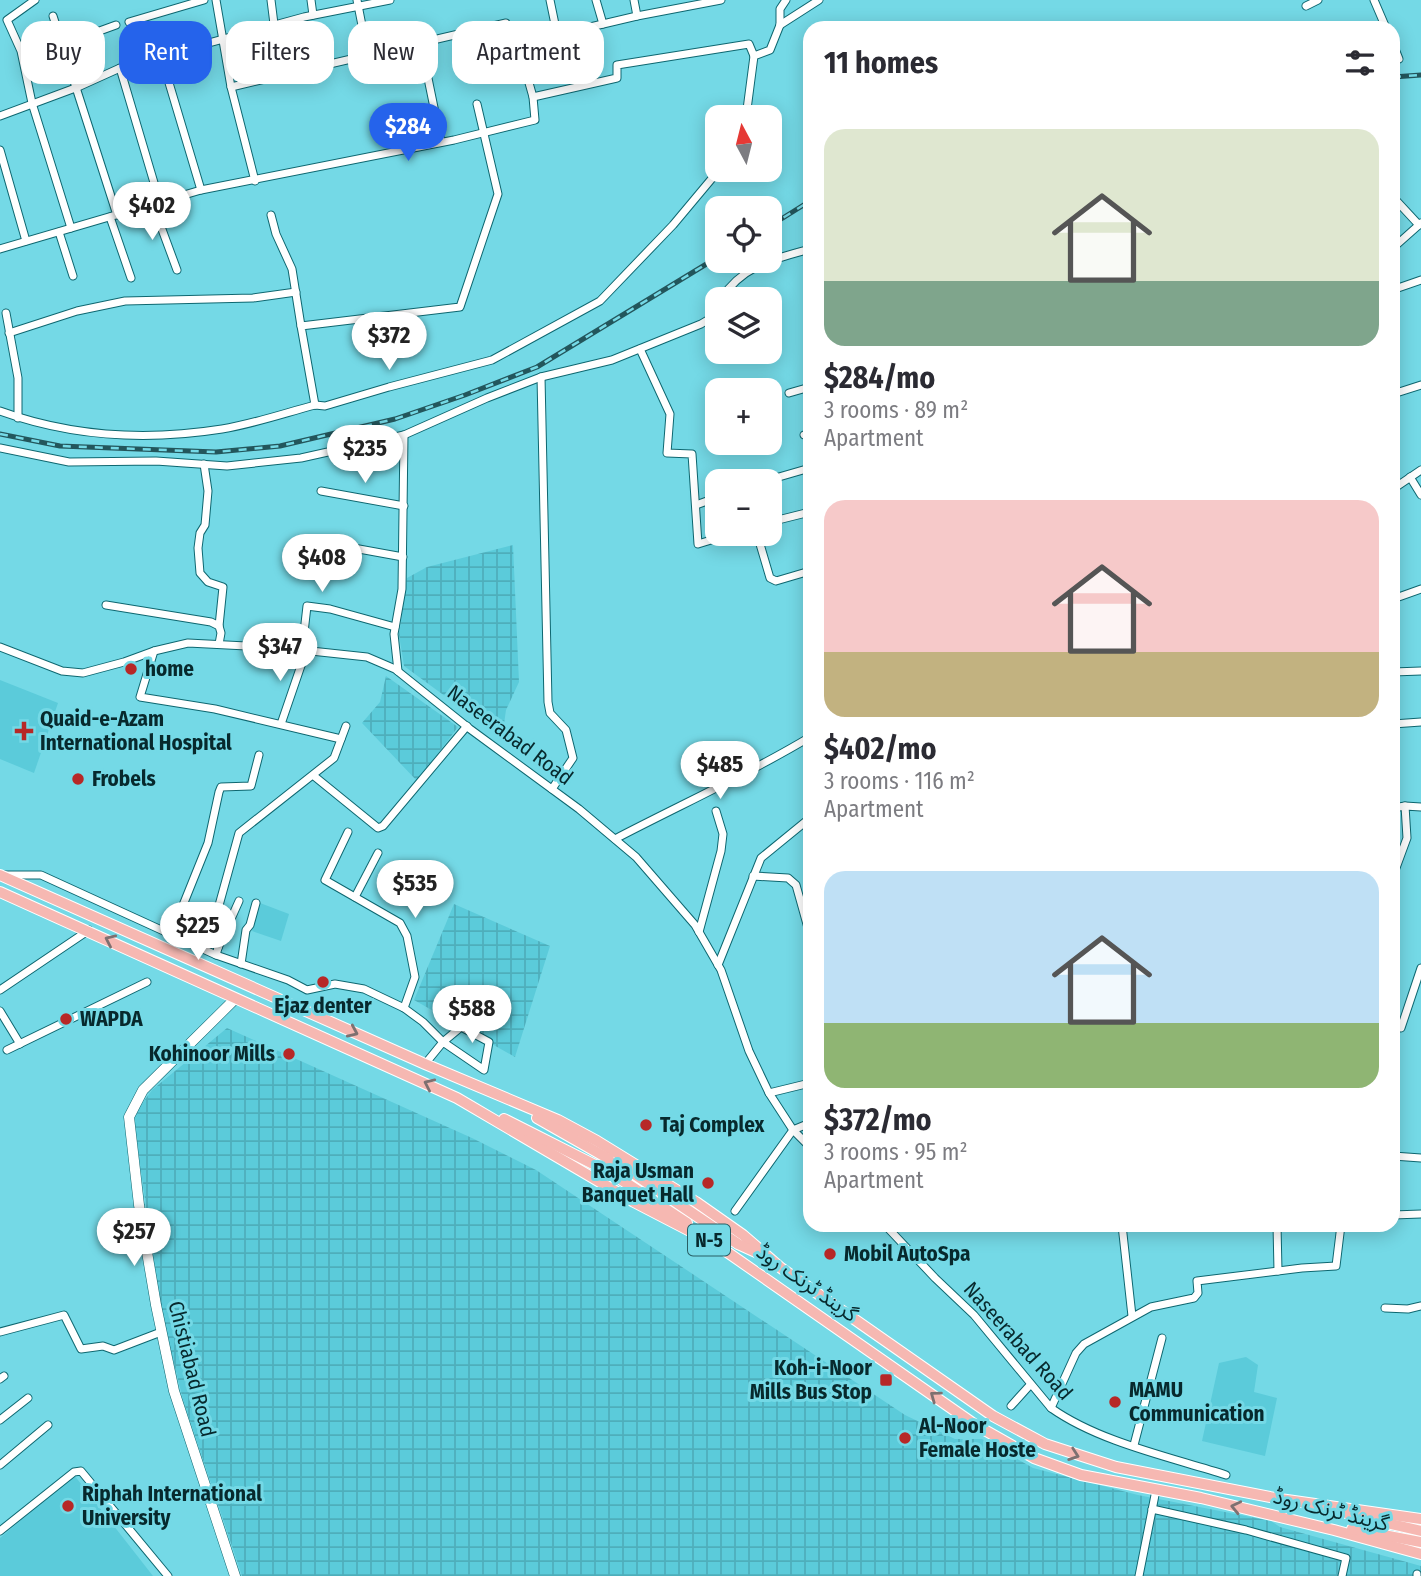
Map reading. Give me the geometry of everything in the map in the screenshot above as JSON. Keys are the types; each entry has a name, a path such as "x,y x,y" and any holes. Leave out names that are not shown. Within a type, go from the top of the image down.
{"highway":[{"name":"گرینڈ ٹرنک روڈ","path":"0,875 425,1064 558,1120 696,1202 743,1235 769,1259 993,1416 1045,1444 1116,1467 1280,1499 1421,1519"},
{"name":"گرینڈ ٹرنک روڈ","path":"0,891 457,1098 635,1202 717,1245 996,1438 1034,1458 1058,1468 1201,1498 1421,1554"},
{"path":"457,1098 535,1133 603,1168 610,1164 609,1159 591,1148 482,1088"},
{"path":"717,1245 614,1175 614,1168 621,1165 738,1244 769,1259"},
{"path":"1280,1499 1421,1531"},
{"path":"1334,1530 1356,1529 1421,1542"}],"main road":[{"name":"Chistiabad Road","path":"235,999 143,1090 129,1117 139,1205 161,1332 183,1420 235,1576"}],"street":[{"path":"132,21 204,0"},
{"path":"216,0 231,87 256,181"},
{"path":"271,0 274,21"},
{"path":"311,0 313,15"},
{"path":"287,21 357,4 390,0"},
{"path":"550,0 554,21"},
{"path":"596,0 602,21"},
{"path":"634,0 637,16"},
{"path":"604,24 683,4 721,0"},
{"path":"754,56 770,50 780,25 780,9 786,0"},
{"path":"780,25 820,0"},
{"path":"1306,6 1318,0"},
{"path":"1374,0 1383,21"},
{"path":"32,1 7,20 21,51 32,103 71,228"},
{"path":"53,16 54,21"},
{"path":"105,29 116,25"},
{"path":"212,41 226,37"},
{"path":"533,97 617,78 617,65 749,44 754,56 748,105"},
{"path":"231,87 348,61"},
{"path":"0,116 119,68"},
{"path":"77,84 131,278"},
{"path":"124,84 156,204 177,270"},
{"path":"170,84 201,190"},
{"path":"429,84 441,142"},
{"path":"0,248 201,190 256,181 535,120 529,84"},
{"path":"301,326 460,307 498,194 477,104"},
{"path":"0,150 26,241"},
{"path":"0,411 18,418 84,433 154,435 223,429 315,405 326,406 492,360 600,301 673,225 709,182"},
{"path":"1400,204 1420,224 1400,242"},
{"path":"271,215 276,234 292,269 315,405"},
{"path":"59,232 73,276"},
{"path":"730,287 749,269 803,250"},
{"path":"1400,287 1421,280"},
{"path":"9,333 77,311 125,302 253,298 296,292"},
{"path":"6,313 18,378 18,418"},
{"path":"0,448 69,463 156,461 227,466 301,458 404,435 541,377 612,360 705,321"},
{"path":"640,349 670,415 667,453 692,454 698,544 705,542"},
{"path":"541,377 548,702 550,713 566,730 573,758 552,789"},
{"path":"1400,392 1421,385"},
{"path":"789,393 803,389"},
{"path":"398,671 394,634 402,589 404,435"},
{"path":"204,464 208,491 205,525 200,533 198,548 200,573 208,582 223,587 219,644"},
{"path":"782,476 803,470"},
{"path":"1400,484 1421,470"},
{"path":"1410,477 1421,495"},
{"path":"321,491 404,506"},
{"path":"696,505 705,502"},
{"path":"782,519 803,514"},
{"path":"315,541 403,557"},
{"path":"761,546 770,578 776,581 803,573"},
{"path":"1400,596 1421,589"},
{"path":"106,605 219,625"},
{"path":"281,724 304,650 307,606 330,609 395,627"},
{"name":"Naseerabad Road","path":"0,647 62,671 83,673 188,643 367,657 398,671 636,857 699,932 718,965 749,1051 769,1093 793,1130 803,1140"},
{"path":"154,651 140,697 281,724 341,739"},
{"path":"1400,672 1421,671"},
{"path":"1400,724 1421,722"},
{"path":"217,951 213,940 214,927 239,833 334,758 346,726"},
{"path":"314,776 378,828 383,826 467,726"},
{"path":"615,839 761,767 803,741"},
{"path":"171,935 208,843 219,792 227,786 251,786 259,755"},
{"path":"1400,857 1407,838 1405,806"},
{"path":"1400,807 1421,807"},
{"path":"699,932 721,852 723,834 716,811"},
{"path":"718,965 761,858 803,824"},
{"path":"348,832 325,880 400,923 407,936 415,977 404,1008"},
{"path":"355,897 378,853"},
{"path":"0,875 41,874 171,935 217,951 241,964 307,990 335,984 364,989 404,1008 443,1042 484,1070 489,1042 461,1027 443,1042 425,1064"},
{"path":"753,876 788,878 796,885 803,910"},
{"path":"217,951 239,901"},
{"path":"241,964 246,930 256,903"},
{"path":"230,921 246,930"},
{"path":"0,990 89,930"},
{"path":"1400,1028 1421,968"},
{"path":"7,1050 147,982"},
{"path":"0,1011 20,1044"},
{"path":"769,1093 803,1085"},
{"path":"735,1211 793,1130 803,1126"},
{"path":"1400,1156 1421,1158"},
{"path":"1400,1215 1421,1214"},
{"name":"Naseerabad Road","path":"892,1232 974,1315 1051,1408 1065,1418 1134,1445 1226,1475"},
{"path":"1123,1232 1132,1316"},
{"path":"1277,1232 1278,1271"},
{"path":"1051,1408 1076,1353 1084,1343 1151,1307 1194,1298 1198,1293 1197,1281 1336,1266 1340,1232"},
{"path":"1385,1308 1408,1309 1421,1306"},
{"path":"0,1332 64,1315 81,1349 103,1346 114,1350 161,1332"},
{"path":"1134,1445 1162,1338"},
{"path":"1011,1406 1030,1385"},
{"path":"0,1420 28,1398"},
{"path":"1,1462 48,1426"},
{"path":"0,1531 74,1472 81,1471 168,1576"},
{"path":"1139,1576 1156,1490"},
{"path":"1152,1509 1246,1530 1346,1558 1342,1576"}],"shaded area":[{"path":"513,545 519,682 506,710 502,738 404,666 399,635 407,578 427,567"},
{"path":"386,676 458,727 417,781 362,723 380,702"},
{"name":"Quaid-e-Azam International Hospital","path":"0,680 58,703 34,773 0,759"},
{"path":"260,903 289,914 281,941 252,931"},
{"path":"454,904 550,946 515,1057 414,1000"},
{"path":"227,1028 472,1138 536,1170 905,1415 955,1439 982,1439 1033,1468 1138,1495 1271,1521 1280,1527 1421,1566 1421,1576 242,1576 183,1400 161,1311 133,1116 152,1090"},
{"path":"1246,1357 1258,1365 1254,1392 1277,1398 1265,1456 1202,1441 1219,1363"},
{"name":"Riphah International University","path":"74,1475 153,1576 0,1576 0,1538"}],"railway":[{"path":"1400,76 1421,75"},
{"path":"782,218 803,205"},
{"path":"0,434 60,446 216,452 280,446 395,419 537,367 705,265"}],"place":[{"name":"home","path":"131,669"},
{"name":"Quaid-e-Azam International Hospital","path":"24,731"},
{"name":"Frobels","path":"78,779"},
{"name":"Ejaz denter","path":"323,982"},
{"name":"WAPDA","path":"66,1019"},
{"name":"Kohinoor Mills","path":"289,1054"},
{"name":"Taj Complex","path":"646,1125"},
{"name":"Raja Usman Banquet Hall","path":"708,1183"},
{"name":"Mobil AutoSpa","path":"830,1254"},
{"name":"Koh-i-Noor Mills Bus Stop","path":"886,1380"},
{"name":"MAMU Communication","path":"1115,1402"},
{"name":"Al-Noor Female Hoste","path":"905,1438"},
{"name":"Riphah International University","path":"68,1506"}]}
